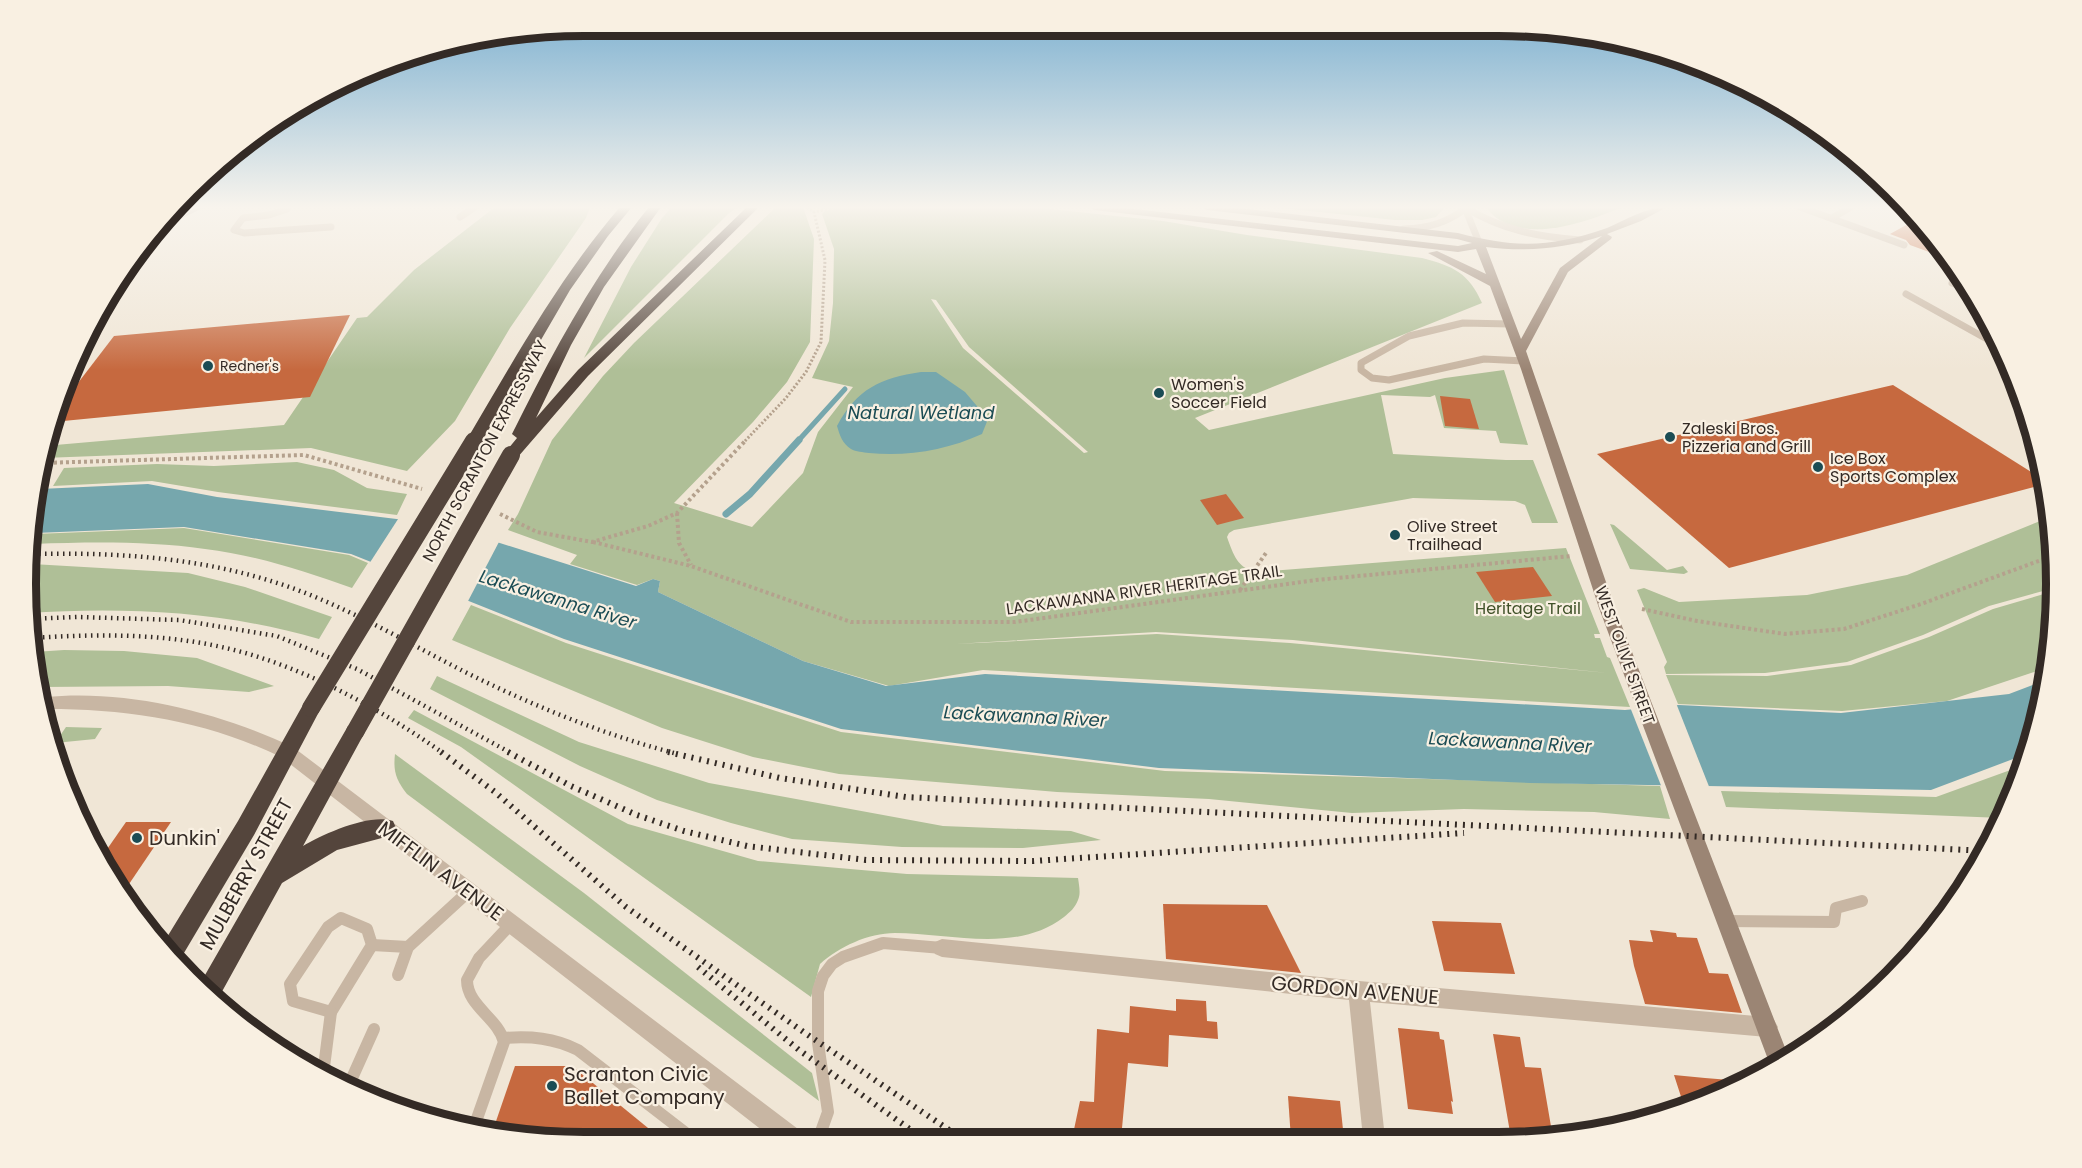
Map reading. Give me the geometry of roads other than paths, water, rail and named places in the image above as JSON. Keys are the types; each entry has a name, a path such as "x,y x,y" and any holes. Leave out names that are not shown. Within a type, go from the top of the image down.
{"highway":[{"name":"NORTH SCRANTON EXPRESSWAY","path":"287,752 311,708 562,292 583,262"},
{"name":"NORTH SCRANTON EXPRESSWAY","path":"326,784 511,455 549,374 614,262"},
{"path":"511,455 582,374 697,262"},
{"name":"MULBERRY STREET","path":"174,947 246,828 287,752"},
{"name":"MULBERRY STREET","path":"212,986 326,784"},
{"path":"272,881 297,860 319,847 342,837 385,828"}],"main road":[{"path":"1456,262 1495,284"},
{"name":"WEST OLIVE STREET","path":"1487,262 1522,356 1589,556 1689,826 1778,1055"},
{"path":"1522,356 1564,270 1575,262"}],"street":[{"name":"MIFFLIN AVENUE","path":"50,703 124,706 196,718 252,735 287,752 783,1132"},
{"name":"GORDON AVENUE","path":"942,948 1359,991 1767,1027"},
{"path":"1359,991 1373,1132"}],"lane":[{"path":"1952,283 1957,285"},
{"path":"1906,294 1988,340"},
{"path":"1510,324 1463,323 1409,336 1398,340 1391,348 1364,360 1361,363 1361,370 1372,378 1389,380 1481,359 1522,356"},
{"path":"398,975 408,947 468,892"},
{"path":"1726,921 1834,922 1836,908 1862,901"},
{"path":"324,1066 331,1012 372,945 368,929 341,918 328,927 290,984 293,1002 331,1012"},
{"path":"476,1121 501,1054 504,1038 497,1022 480,1008 469,991 467,980 479,957 510,924"},
{"path":"821,1132 828,1112 818,1043 818,991 823,976 832,964 843,957 872,946 883,944 942,948"},
{"path":"372,945 408,947"},
{"path":"351,1079 374,1029"},
{"path":"504,1038 527,1036 564,1042 578,1050 685,1132"}],"water":[{"name":"Natural Wetland","path":"921,372 936,372 965,392 988,419 982,434 941,448 912,453 869,453 853,450 845,444 837,426 862,394 882,382"},
{"name":"Lackawanna River","path":"148,484 217,497 421,522 481,537 636,586 653,579 660,581 658,592 803,661 886,686 985,674 1625,710 1679,705 1841,713 2009,694 2036,684 2018,757 1931,790 1530,783 1159,768 841,729 564,639 351,554 184,527 39,533 45,489"}],"waterway":[{"path":"798,441 845,389"},
{"path":"726,514 750,494 799,440"}],"railway":[{"path":"37,554 99,554 164,559 260,578 337,606 467,673 543,708 621,737 674,753"},
{"path":"37,619 77,617 179,620 277,636 357,669 511,753"},
{"path":"39,638 104,635 153,637 202,643 255,656 312,677 339,690 393,720 443,753"},
{"path":"441,752 495,792 626,907 805,1033 952,1132"},
{"path":"508,752 571,786 637,815 684,831 747,846 866,860 1033,861 1464,833"},
{"path":"668,752 780,778 906,797 1977,850"},
{"path":"698,967 799,1050 914,1132"}],"place":[{"name":"Redner's","path":"208,366"},
{"name":"Women's Soccer Field","path":"1159,393"},
{"name":"Zaleski Bros. Pizzeria and Grill","path":"1670,437"},
{"name":"Ice Box Sports Complex","path":"1818,467"},
{"name":"Olive Street Trailhead","path":"1395,535"},
{"name":"Dunkin'","path":"137,838"},
{"name":"Scranton Civic Ballet Company","path":"552,1086"}],"park label":[{"name":"Heritage Trail","path":"1528,608"}]}
